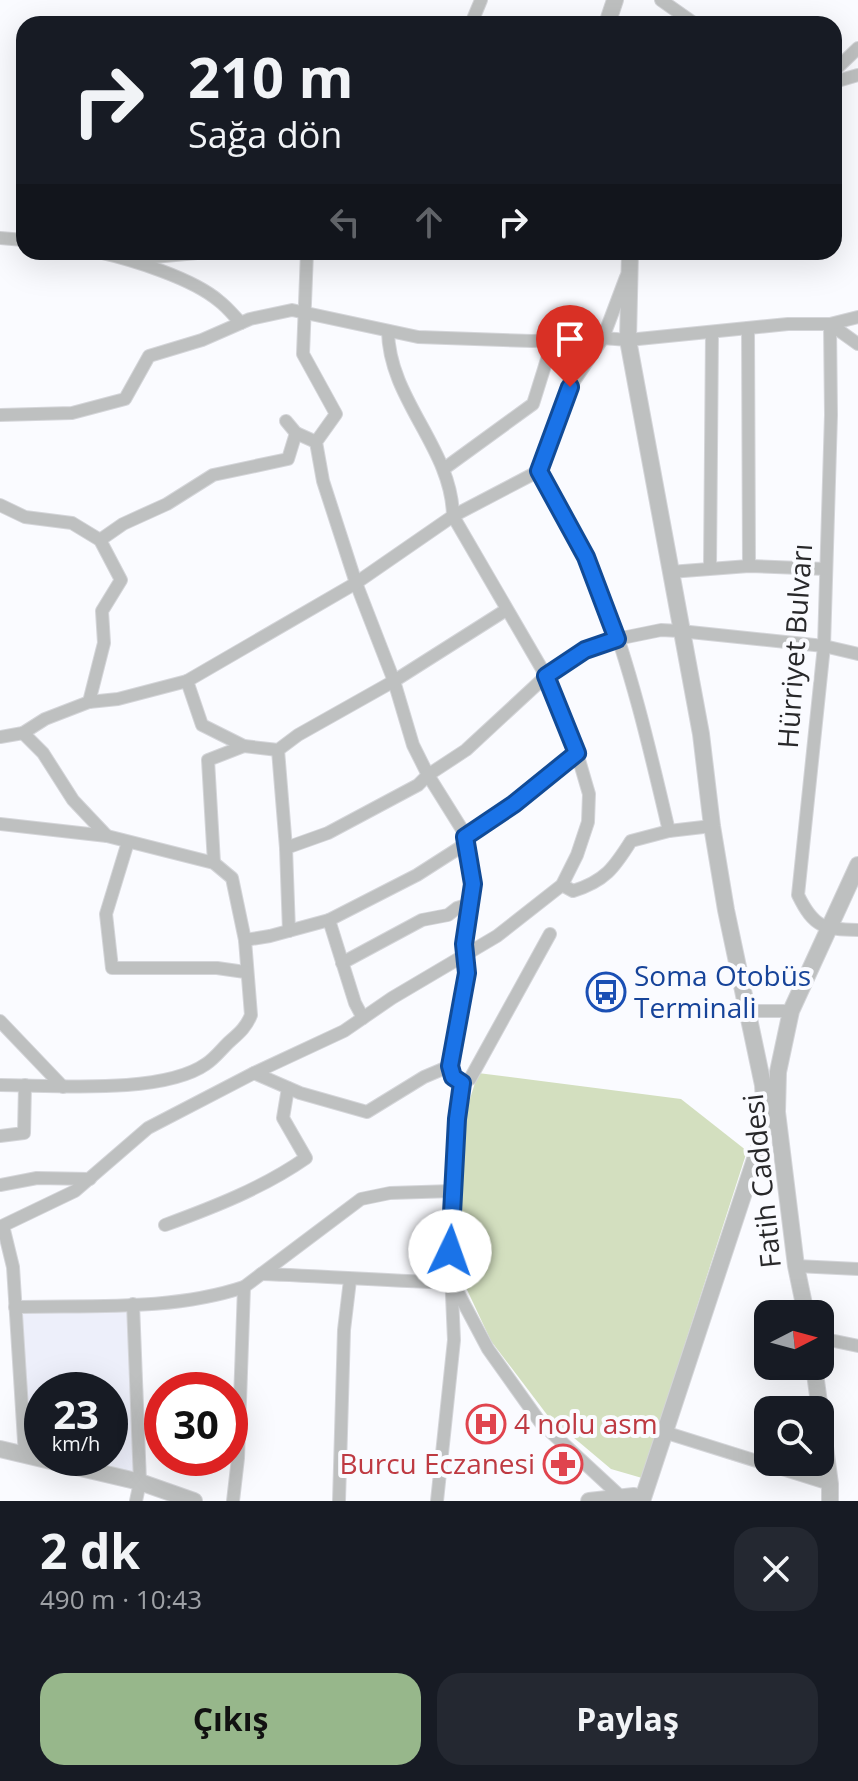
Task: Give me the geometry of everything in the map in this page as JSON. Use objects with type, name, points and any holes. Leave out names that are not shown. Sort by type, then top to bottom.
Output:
[{"type":"street","points":[[661,0],[684,16]]},
{"type":"street","points":[[842,63],[858,48]]},
{"type":"street","points":[[132,260],[167,273],[218,299],[241,323]]},
{"type":"street","points":[[307,260],[303,354],[336,414],[316,442],[323,481],[356,583],[394,681],[413,745],[466,840],[473,884],[465,954],[467,973],[450,1066],[453,1077],[462,1083]]},
{"type":"street","points":[[0,737],[23,733],[45,719],[89,702],[118,699],[187,681],[356,583],[453,516],[539,471],[570,387],[603,338],[630,260]]},
{"type":"street","points":[[589,1501],[634,1496],[641,1501],[760,1144],[765,1117],[763,1085],[712,826],[701,734],[628,340],[630,260]]},
{"type":"street","points":[[0,415],[72,413],[125,399],[149,356],[202,340],[241,323],[292,310],[418,337],[553,340],[628,340],[748,328],[830,324],[858,317]]},
{"type":"street","points":[[830,324],[858,344]]},
{"type":"street","name":"Hürriyet Bulvarı","points":[[827,929],[807,913],[798,895],[824,646],[831,415],[830,324]]},
{"type":"street","points":[[748,328],[749,566]]},
{"type":"street","points":[[24,1441],[13,1267],[1,1226],[75,1191],[148,1128],[332,1037],[497,936],[562,885],[577,855],[588,822],[589,794],[577,753],[546,676],[453,516],[453,495],[445,468],[401,386],[388,349],[388,331]]},
{"type":"street","points":[[710,568],[712,333]]},
{"type":"street","points":[[445,468],[533,404],[553,340]]},
{"type":"street","points":[[286,421],[296,433],[316,442]]},
{"type":"street","points":[[100,540],[123,524],[167,504],[213,475],[288,459],[296,433]]},
{"type":"street","points":[[539,471],[586,557],[617,639],[640,714],[669,831]]},
{"type":"street","points":[[0,505],[25,517],[72,523],[100,540],[121,580],[102,611],[104,643],[89,702]]},
{"type":"street","points":[[670,572],[749,566],[826,569]]},
{"type":"street","points":[[187,681],[202,725],[244,746],[278,750],[506,610]]},
{"type":"street","points":[[286,848],[328,833],[418,785],[466,750],[546,676],[585,650],[617,639],[661,630],[680,631],[824,646],[858,654]]},
{"type":"street","points":[[23,733],[43,753],[73,800],[107,836]]},
{"type":"street","points":[[214,863],[208,760],[244,746]]},
{"type":"street","points":[[278,750],[289,931]]},
{"type":"street","points":[[245,940],[329,920],[417,875],[577,753]]},
{"type":"street","points":[[0,824],[107,836],[214,863],[232,878],[245,940],[245,972],[251,1015],[247,1025],[205,1065],[186,1074],[91,1088],[0,1085]]},
{"type":"street","points":[[562,885],[573,891],[595,884],[614,867],[631,841],[669,831],[712,826]]},
{"type":"street","points":[[128,842],[106,914],[112,968],[217,968],[245,972]]},
{"type":"street","name":"Fatih Caddesi","points":[[803,1300],[777,1112],[778,1072],[791,1011],[858,865]]},
{"type":"street","points":[[342,963],[422,920],[448,915],[470,904]]},
{"type":"street","points":[[329,920],[355,1003],[363,1018]]},
{"type":"street","points":[[827,929],[858,930]]},
{"type":"street","points":[[462,1083],[470,1079],[550,934]]},
{"type":"street","points":[[747,1011],[791,1011]]},
{"type":"street","points":[[0,1021],[63,1087]]},
{"type":"street","points":[[254,1073],[288,1088],[367,1112],[424,1077],[450,1066]]},
{"type":"street","points":[[437,1501],[454,1340],[450,1251],[462,1083]]},
{"type":"street","points":[[0,1136],[24,1133],[25,1085]]},
{"type":"street","points":[[165,1225],[216,1207],[282,1175],[306,1158],[283,1118],[288,1088]]},
{"type":"street","points":[[0,1185],[37,1178],[90,1179]]},
{"type":"street","points":[[15,1307],[188,1300],[244,1287],[361,1199],[390,1193],[453,1191]]},
{"type":"street","points":[[796,1266],[858,1269]]},
{"type":"street","points":[[261,1274],[453,1283]]},
{"type":"street","points":[[339,1501],[344,1330],[350,1280]]},
{"type":"street","points":[[453,1283],[488,1349],[540,1422],[621,1497]]},
{"type":"street","points":[[233,1501],[238,1458],[244,1287]]},
{"type":"street","points":[[133,1304],[140,1482],[136,1501]]},
{"type":"street","points":[[834,1341],[858,1346]]},
{"type":"street","points":[[816,1380],[830,1501]]},
{"type":"street","points":[[664,1432],[830,1484]]},
{"type":"street","points":[[0,1449],[24,1456]]},
{"type":"street","points":[[113,1476],[194,1501]]},
{"type":"shaded area","points":[[128,1309],[135,1473],[128,1471],[128,1372],[24,1372],[24,1380],[20,1311]]},
{"type":"green space","points":[[478,1073],[681,1099],[747,1151],[642,1478],[611,1469],[548,1416],[491,1341],[462,1279],[457,1251],[465,1115]]},
{"type":"place","name":"Soma Otobüs Terminali","points":[[606,992]]},
{"type":"place","name":"4 nolu asm","points":[[486,1424]]},
{"type":"place","name":"Burcu Eczanesi","points":[[563,1464]]},
{"type":"route","points":[[450,1251],[457,1119],[462,1083],[453,1077],[450,1066],[467,973],[464,944],[473,884],[465,837],[514,804],[577,753],[546,676],[585,650],[617,639],[586,557],[539,471],[570,387]]}]
